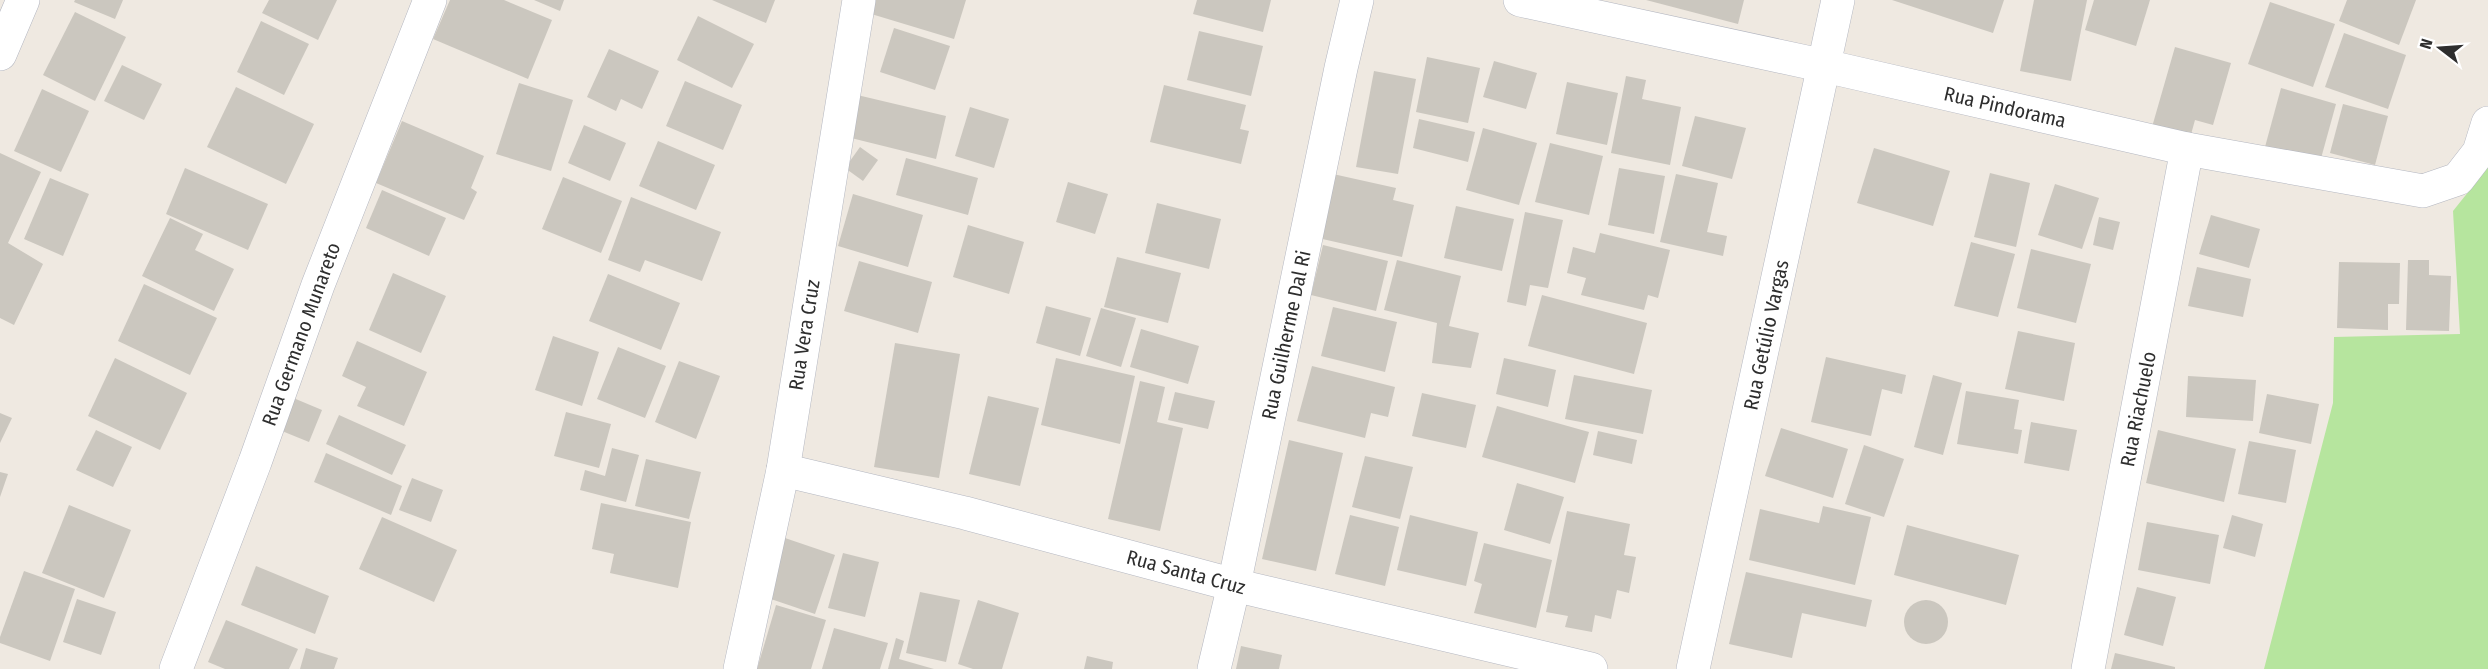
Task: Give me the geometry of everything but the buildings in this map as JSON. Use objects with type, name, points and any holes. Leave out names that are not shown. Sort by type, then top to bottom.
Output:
[{"type":"street","points":[[0,54],[23,0]]},
{"type":"street","name":"Rua Germano Munareto","points":[[176,669],[255,462],[318,285],[430,0]]},
{"type":"street","name":"Rua Vera Cruz","points":[[740,669],[783,470],[859,0]]},
{"type":"street","name":"Rua Guilherme Dal Ri","points":[[1214,669],[1234,585],[1357,0]]},
{"type":"street","name":"Rua Pindorama","points":[[1520,0],[1825,66],[2187,149],[2423,191],[2458,179],[2483,137]]},
{"type":"street","name":"Rua Getúlio Vargas","points":[[1693,669],[1838,0]]},
{"type":"street","name":"Rua Riachuelo","points":[[2088,669],[2187,149]]},
{"type":"street","name":"Rua Santa Cruz","points":[[783,470],[965,513],[1234,585],[1591,669]]},
{"type":"green space","points":[[2488,160],[2488,669],[2264,669],[2333,403],[2334,337],[2460,334],[2453,211],[2481,176]]}]
